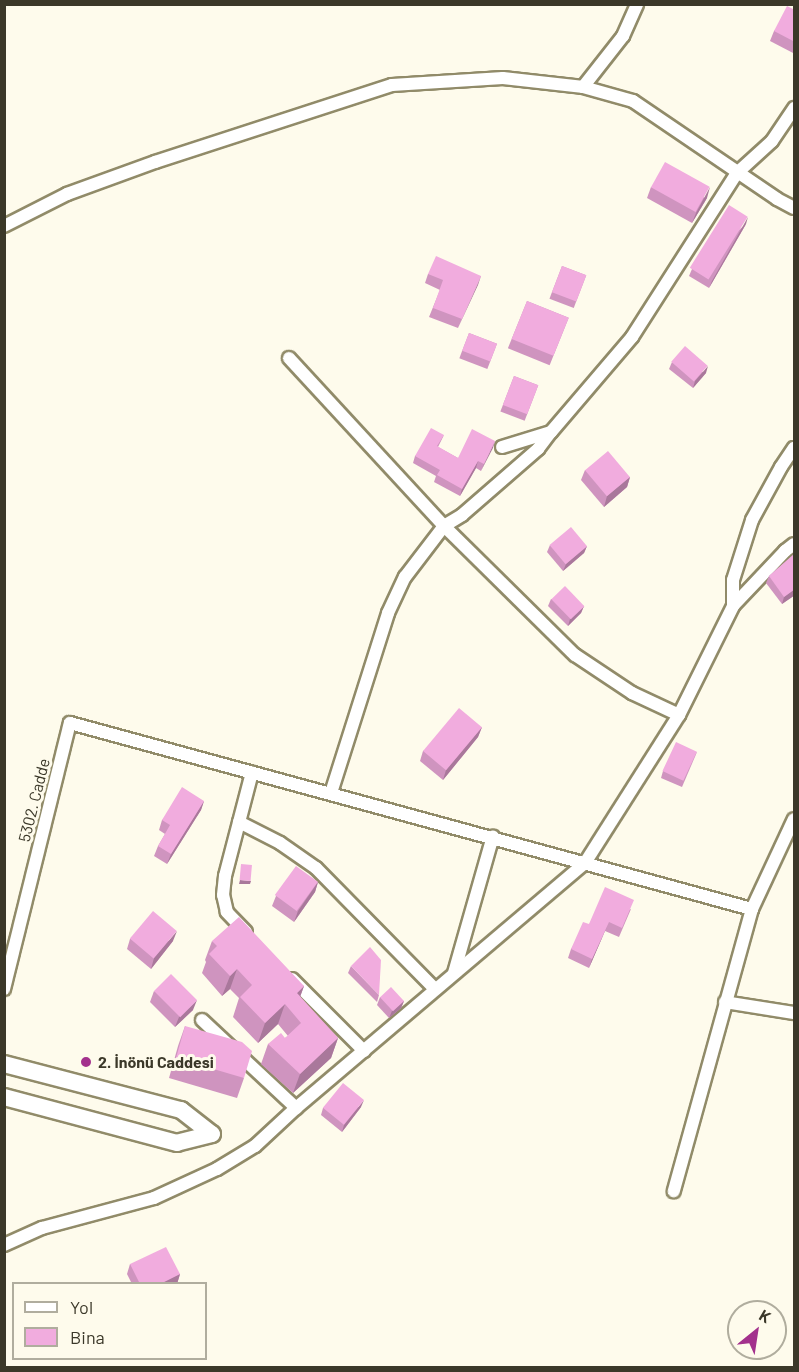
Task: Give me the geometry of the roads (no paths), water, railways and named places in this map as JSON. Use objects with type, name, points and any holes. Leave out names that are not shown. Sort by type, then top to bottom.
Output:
[{"type":"main road","points":[[4,1064],[181,1110],[212,1134],[177,1143],[4,1097]]},
{"type":"street","points":[[583,87],[623,36],[637,4]]},
{"type":"street","points":[[4,226],[67,194],[155,162],[392,85],[503,78],[583,87],[633,101],[777,199],[795,208]]},
{"type":"street","points":[[331,793],[394,596],[419,557],[444,526],[462,516],[538,448],[632,337],[737,172],[772,141],[795,108]]},
{"type":"street","points":[[290,358],[444,526],[575,656],[632,693],[679,715]]},
{"type":"street","points":[[502,447],[551,432]]},
{"type":"street","points":[[733,606],[733,579],[752,520],[781,467],[795,448]]},
{"type":"street","points":[[4,1245],[42,1228],[154,1198],[255,1146],[296,1108],[585,863],[679,715],[733,606],[785,550],[795,544]]},
{"type":"street","name":"5302. Cadde","points":[[4,989],[70,723],[252,772]]},
{"type":"street","points":[[258,944],[233,919],[223,904],[225,876],[252,772],[493,836],[752,909]]},
{"type":"street","points":[[674,1191],[752,909],[795,819]]},
{"type":"street","points":[[239,822],[280,843],[316,868],[435,989]]},
{"type":"street","points":[[454,973],[493,836]]},
{"type":"street","points":[[282,969],[364,1051]]},
{"type":"street","points":[[725,1002],[795,1014]]},
{"type":"street","points":[[202,1020],[296,1108]]},
{"type":"place","name":"2. İnönü Caddesi","points":[[86,1062]]}]
